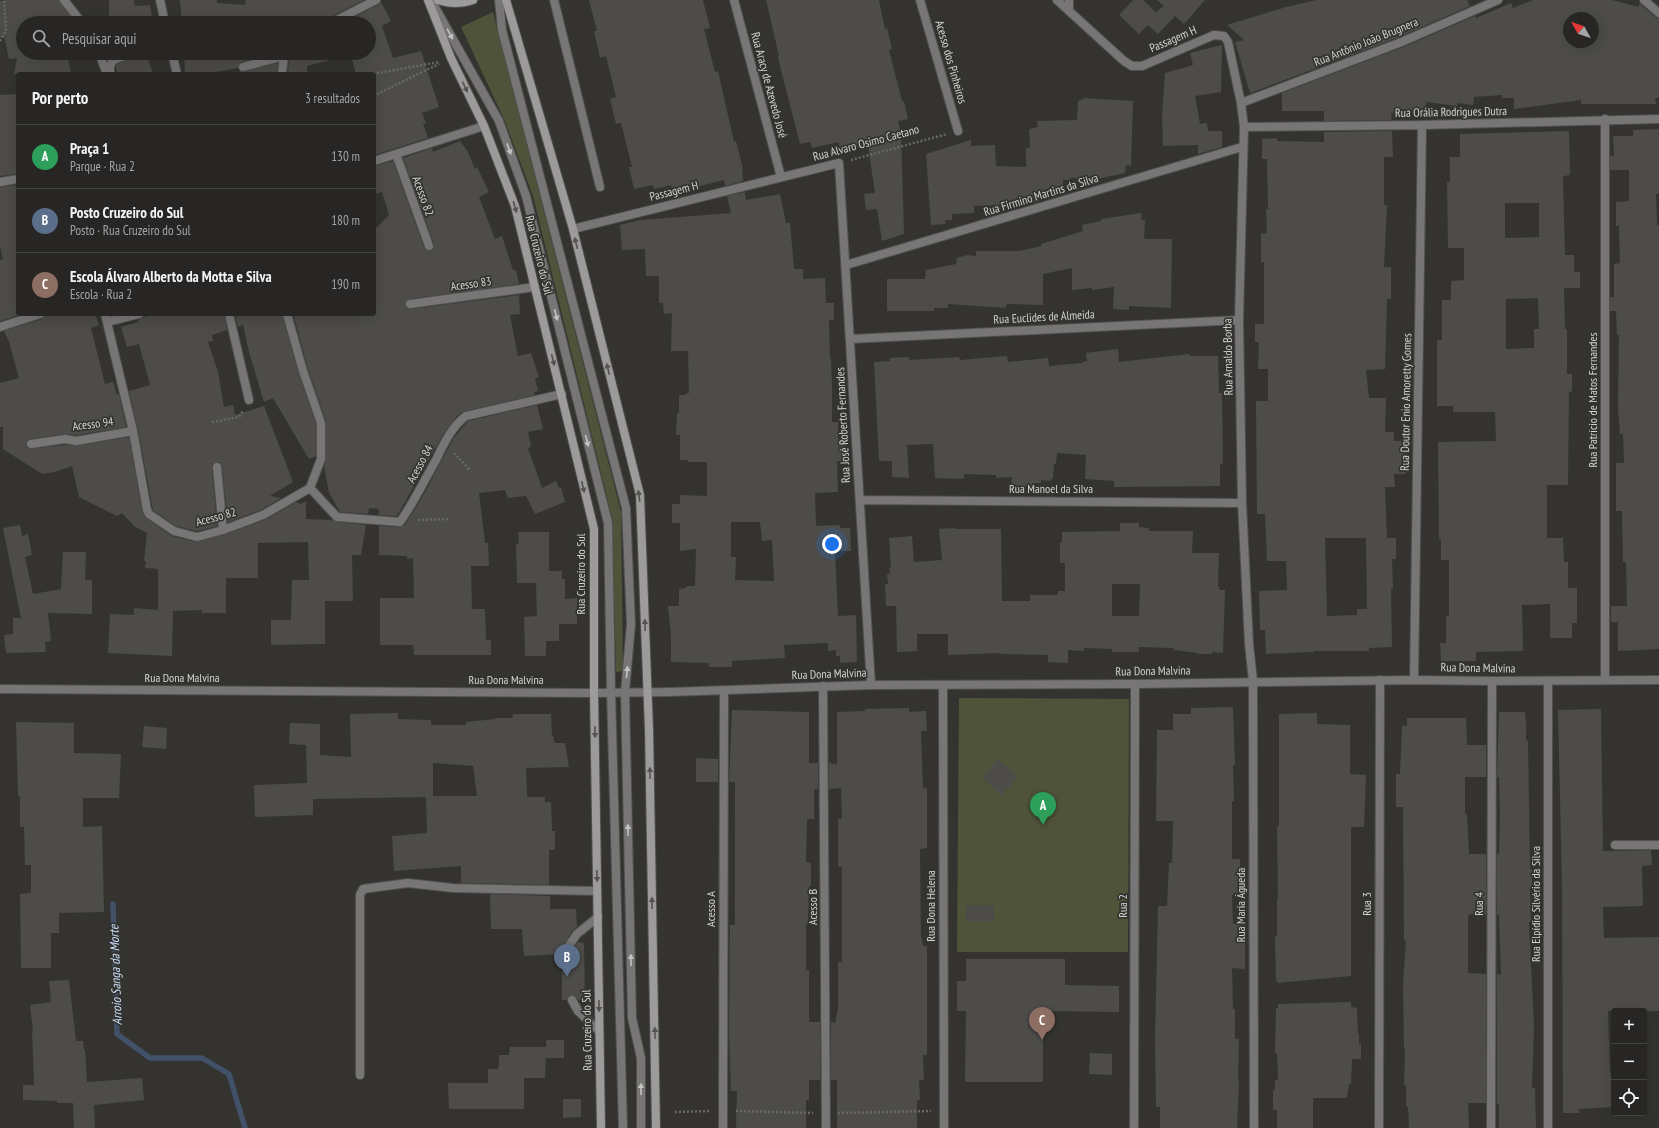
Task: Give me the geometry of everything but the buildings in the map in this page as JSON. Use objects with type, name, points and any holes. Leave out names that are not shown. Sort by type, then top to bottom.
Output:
[{"type":"main road","name":"Rua Cruzeiro do Sul","points":[[429,0],[451,58],[484,126],[515,206],[594,530],[594,693],[601,1128]]},
{"type":"main road","points":[[438,0],[450,4],[462,4],[473,0]]},
{"type":"main road","points":[[506,0],[573,229],[640,495],[648,692],[656,1128]]},
{"type":"street","points":[[64,0],[77,16]]},
{"type":"street","points":[[160,0],[163,16]]},
{"type":"street","points":[[345,16],[376,0]]},
{"type":"street","points":[[429,0],[498,121],[526,196],[608,523],[610,692],[623,1128]]},
{"type":"street","points":[[499,0],[502,30],[626,508],[631,624],[625,692],[632,1018],[641,1058],[641,1128]]},
{"type":"street","points":[[554,0],[600,187]]},
{"type":"street","name":"Rua Aracy de Azevedo José","points":[[734,0],[781,177]]},
{"type":"street","name":"Acesso dos Pinheiros","points":[[920,0],[958,131]]},
{"type":"street","points":[[1057,0],[1069,11]]},
{"type":"street","points":[[1069,0],[1069,11]]},
{"type":"street","name":"Rua Antônio João Brugnera","points":[[1241,103],[1399,43],[1498,0]]},
{"type":"street","points":[[1644,0],[1659,13]]},
{"type":"street","name":"Passagem H","points":[[1069,11],[1124,61],[1132,66],[1142,66],[1214,35],[1224,36]]},
{"type":"street","name":"Rua Arnaldo Borba","points":[[1224,36],[1228,42],[1241,103],[1244,127],[1242,147],[1239,320],[1242,503],[1249,644],[1253,681]]},
{"type":"street","points":[[102,60],[108,72]]},
{"type":"street","points":[[109,72],[113,60]]},
{"type":"street","points":[[174,60],[177,72]]},
{"type":"street","points":[[243,67],[266,60]]},
{"type":"street","points":[[282,72],[285,60]]},
{"type":"street","name":"Rua Orália Rodrigues Dutra","points":[[1244,127],[1422,125],[1605,119],[1659,119]]},
{"type":"street","name":"Rua Patrício de Matos Fernandes","points":[[1605,119],[1605,680]]},
{"type":"street","name":"Rua Doutor Enio Amoretty Gomes","points":[[1414,680],[1422,125]]},
{"type":"street","points":[[376,160],[484,126]]},
{"type":"street","name":"Rua Firmino Martins da Silva","points":[[846,265],[1242,147]]},
{"type":"street","name":"Acesso 82","points":[[396,154],[428,246]]},
{"type":"street","name":"Rua Alvaro Osimo Caetano","points":[[781,177],[839,163]]},
{"type":"street","name":"Rua José Roberto Fernandes","points":[[839,163],[871,685]]},
{"type":"street","name":"Passagem H","points":[[573,229],[781,177]]},
{"type":"street","points":[[0,182],[16,179]]},
{"type":"street","name":"Acesso 83","points":[[410,304],[535,287]]},
{"type":"street","points":[[0,327],[34,316]]},
{"type":"street","points":[[106,318],[122,316]]},
{"type":"street","points":[[229,316],[249,400]]},
{"type":"street","points":[[288,316],[303,371],[321,423],[321,459],[310,488],[337,517],[400,522]]},
{"type":"street","name":"Acesso 82","points":[[106,318],[134,431],[145,507],[149,514],[174,531],[197,537],[223,530],[263,515],[310,488]]},
{"type":"street","name":"Rua Euclides de Almeida","points":[[850,338],[1239,320]]},
{"type":"street","name":"Acesso 84","points":[[400,522],[410,508],[444,444],[460,420],[466,416],[562,394]]},
{"type":"street","name":"Acesso 94","points":[[31,444],[65,439],[76,441],[134,431]]},
{"type":"street","points":[[217,467],[223,530]]},
{"type":"street","name":"Rua Manoel da Silva","points":[[860,500],[1242,503]]},
{"type":"street","name":"Rua Dona Malvina","points":[[0,689],[594,693],[871,685],[1135,684],[1380,680],[1659,680]]},
{"type":"street","name":"Rua 3","points":[[1379,1128],[1380,680]]},
{"type":"street","name":"Rua Maria Águeda","points":[[1253,681],[1254,1128]]},
{"type":"street","name":"Rua 4","points":[[1491,1128],[1492,681]]},
{"type":"street","name":"Rua Elpídio Silvério da Silva","points":[[1548,681],[1548,1128]]},
{"type":"street","name":"Rua 2","points":[[1134,1128],[1135,684]]},
{"type":"street","name":"Rua Dona Helena","points":[[943,685],[944,1128]]},
{"type":"street","name":"Acesso B","points":[[823,686],[826,1128]]},
{"type":"street","name":"Acesso A","points":[[723,1128],[724,690]]},
{"type":"street","points":[[1614,845],[1659,845]]},
{"type":"street","points":[[360,1075],[360,895],[363,889],[408,883],[453,888],[597,891]]},
{"type":"street","points":[[570,944],[576,934],[598,917]]},
{"type":"street","points":[[572,1000],[578,1011],[599,1031]]},
{"type":"path","points":[[0,41],[6,31],[4,0]]},
{"type":"path","points":[[376,74],[427,65],[451,58]]},
{"type":"path","points":[[377,94],[451,58]]},
{"type":"path","name":"Rua Alvaro Osimo Caetano","points":[[839,163],[958,131]]},
{"type":"path","points":[[212,422],[240,418],[249,400]]},
{"type":"path","points":[[444,444],[470,470]]},
{"type":"path","points":[[400,522],[408,520],[450,519]]},
{"type":"path","points":[[675,1112],[723,1111],[826,1113],[944,1111]]},
{"type":"green space","points":[[493,12],[621,512],[623,671],[616,672],[612,518],[533,196],[504,119],[461,27]]},
{"type":"green space","points":[[959,698],[1129,699],[1128,952],[957,952]]},
{"type":"waterway","name":"Arroio Sanga da Morte","points":[[113,904],[117,1034],[150,1058],[202,1058],[229,1074],[245,1128]]},
{"type":"place","name":"Praça 1","points":[[1043,825]]},
{"type":"place","name":"Posto Cruzeiro do Sul","points":[[567,977]]},
{"type":"place","name":"Escola Álvaro Alberto da Motta e Silva","points":[[1042,1040]]}]
